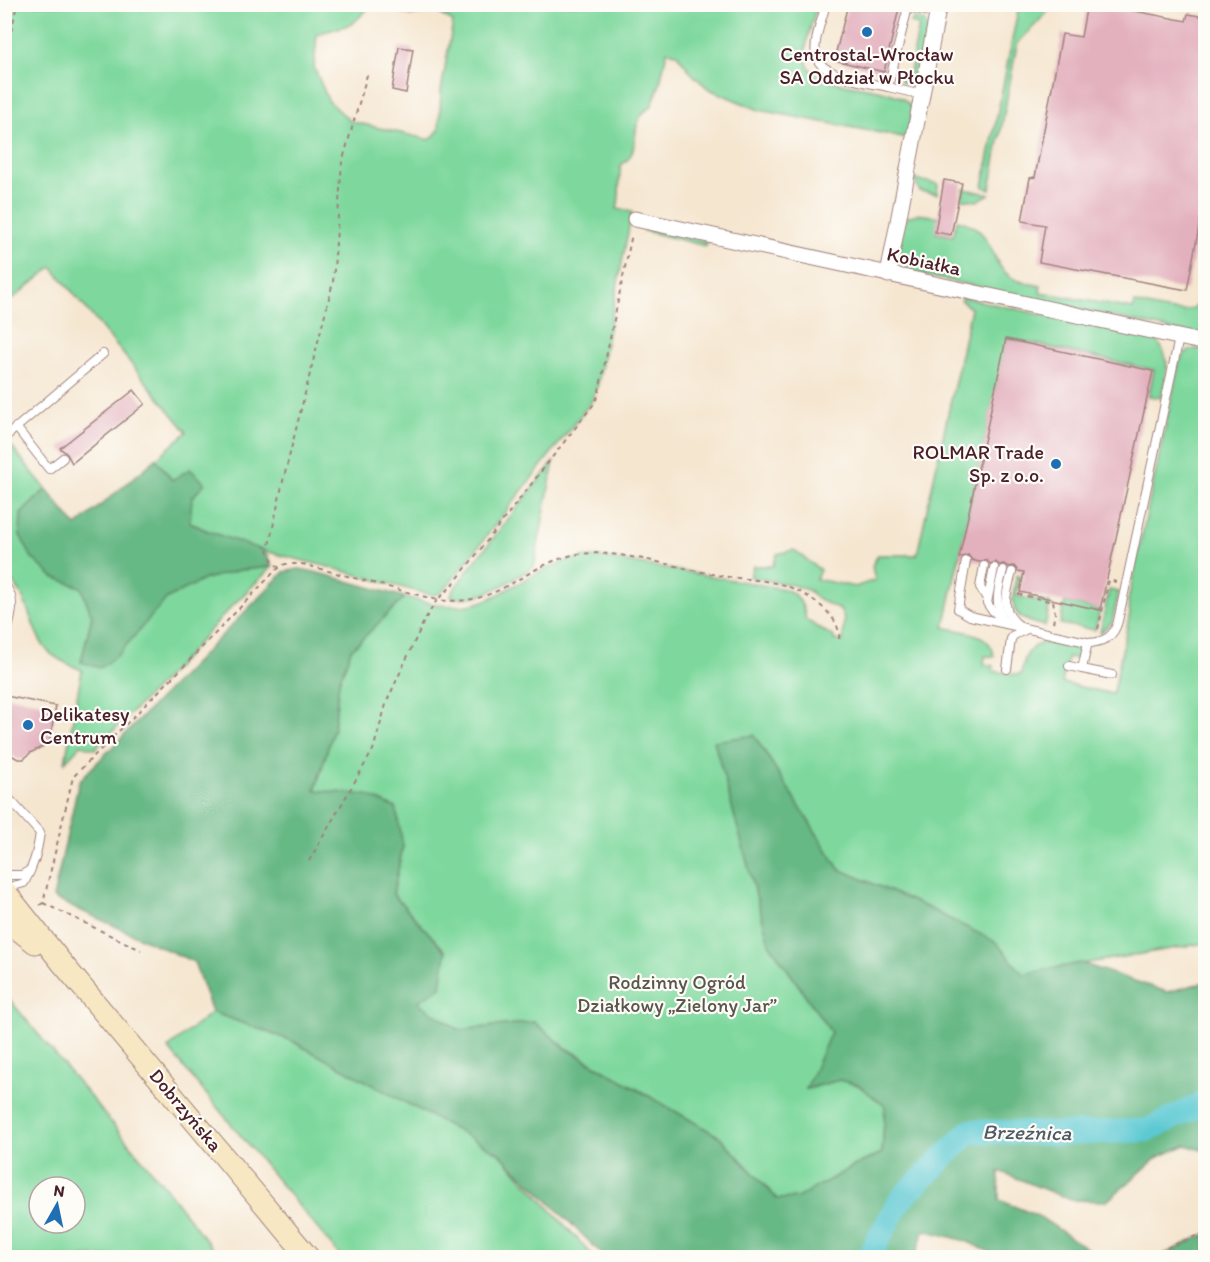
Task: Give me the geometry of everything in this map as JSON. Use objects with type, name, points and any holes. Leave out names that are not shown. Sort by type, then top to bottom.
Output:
[{"type":"main road","name":"Dobrzyńska","points":[[4,889],[62,963],[309,1257]]},
{"type":"main road","name":"Dobrzyńska","points":[[4,919],[62,963]]},
{"type":"street","points":[[888,275],[938,9]]},
{"type":"street","name":"Kobiałka","points":[[635,219],[1206,343]]},
{"type":"lane","points":[[826,4],[816,46],[819,62],[830,72],[922,95]]},
{"type":"lane","points":[[888,87],[908,7],[938,9]]},
{"type":"lane","points":[[966,561],[958,609],[970,616],[1004,621],[1026,630],[1088,642],[1100,642],[1107,639],[1116,629],[1179,338]]},
{"type":"lane","points":[[4,438],[103,354]]},
{"type":"lane","points":[[16,427],[49,469],[63,458]]},
{"type":"lane","points":[[984,566],[980,587],[991,609],[1004,621]]},
{"type":"lane","points":[[987,599],[994,568]]},
{"type":"lane","points":[[1003,570],[997,608],[1004,621]]},
{"type":"lane","points":[[1012,572],[1006,609],[1013,621],[1026,630]]},
{"type":"lane","points":[[4,585],[12,594],[13,601],[4,644]]},
{"type":"lane","points":[[1007,669],[1011,639],[1026,630]]},
{"type":"lane","points":[[1082,669],[1088,642]]},
{"type":"lane","points":[[1070,666],[1112,675]]},
{"type":"lane","points":[[4,793],[40,833],[37,858],[24,883],[4,889]]},
{"type":"lane","points":[[4,875],[21,875],[32,870]]},
{"type":"path","points":[[4,66],[17,4]]},
{"type":"path","points":[[279,568],[272,560],[268,550],[285,470],[333,282],[342,164],[367,75]]},
{"type":"path","points":[[309,861],[373,750],[387,701],[424,621],[437,600],[451,587],[598,396],[635,219]]},
{"type":"path","points":[[141,950],[44,903],[73,777],[285,564],[302,564],[437,600],[456,602],[476,600],[498,592],[551,562],[570,555],[613,555],[795,589],[818,605],[836,622],[839,628],[839,640]]},
{"type":"path","points":[[1095,633],[1098,632],[1109,580],[1120,583]]},
{"type":"path","points":[[1020,585],[1018,594],[1053,601],[1056,613],[1053,626]]},
{"type":"path","points":[[1142,1257],[1206,1232]]},
{"type":"green space","points":[[4,5],[372,5],[352,24],[317,34],[314,67],[328,100],[350,121],[430,140],[439,130],[441,91],[453,22],[434,10],[411,15],[375,5],[817,5],[806,49],[807,63],[813,72],[825,79],[874,89],[902,98],[910,106],[912,114],[908,138],[759,110],[709,89],[693,75],[676,53],[667,51],[659,87],[651,107],[643,113],[639,120],[632,152],[621,165],[617,209],[632,212],[598,384],[592,401],[446,588],[439,594],[432,595],[256,548],[222,537],[189,522],[192,498],[172,480],[156,459],[187,432],[52,267],[5,305]]},
{"type":"green space","points":[[1019,5],[1054,5],[1017,44],[990,189],[983,187]]},
{"type":"green space","points":[[914,18],[924,21],[928,29],[920,74],[910,84],[901,82],[900,77],[909,78],[919,25],[910,23]]},
{"type":"green space","points":[[913,179],[938,184],[937,194],[920,191]]},
{"type":"green space","points":[[964,189],[989,194],[977,201],[962,199]]},
{"type":"green space","points":[[917,214],[939,217],[936,233],[953,236],[957,220],[970,225],[986,239],[1005,273],[1014,279],[1041,286],[1040,292],[1133,309],[1135,303],[1181,311],[1197,306],[1202,299],[1205,280],[1205,337],[914,273],[905,265],[899,252],[903,222],[907,217]]},
{"type":"green space","points":[[647,229],[707,241],[706,246],[644,231]]},
{"type":"green space","name":"Rodzinny Ogród Działkowy „Zielony Jar”","points":[[962,297],[1156,340],[1165,354],[1167,367],[1161,398],[1149,396],[1154,370],[1007,338],[944,627],[976,634],[988,642],[994,657],[985,656],[984,664],[993,666],[993,671],[1021,675],[1028,653],[1040,644],[1078,648],[1080,652],[1078,659],[1068,657],[1062,683],[1113,694],[1130,613],[1128,601],[1179,363],[1189,351],[1205,349],[1205,943],[1023,974],[995,942],[926,907],[839,869],[754,735],[769,943],[831,1032],[807,1089],[839,1080],[858,1085],[885,1106],[882,1153],[854,1166],[797,1199],[777,1199],[720,1137],[565,1047],[534,1022],[459,1030],[417,1002],[446,952],[393,894],[403,846],[315,791],[334,728],[339,682],[351,650],[405,597],[445,605],[474,604],[494,597],[562,562],[598,557],[785,589],[794,594],[800,602],[806,620],[834,637],[834,640],[843,641],[844,618],[840,610],[815,597],[810,591],[793,585],[750,577],[753,566],[773,566],[777,554],[794,550],[820,570],[816,579],[855,587],[875,580],[872,566],[878,555],[917,555],[971,309],[961,300]]},
{"type":"green space","points":[[8,442],[46,489],[21,514],[32,558],[53,577],[81,587],[92,616],[81,662],[144,623],[167,598],[205,579],[240,570],[272,567],[95,749],[81,745],[65,762],[82,670],[58,659],[46,649],[40,641],[19,590],[5,577],[4,445]]},
{"type":"green space","points":[[156,459],[172,480],[190,469],[205,483],[192,498],[190,522],[205,530],[265,551],[272,567],[240,570],[205,579],[167,598],[118,655],[100,668],[81,662],[92,616],[81,587],[53,577],[32,558],[20,535],[21,514],[46,489],[76,526]]},
{"type":"green space","points":[[554,461],[534,567],[484,594],[462,598],[451,597],[465,574]]},
{"type":"green space","points":[[299,569],[405,597],[351,650],[339,682],[334,728],[315,790],[367,795],[396,808],[403,846],[393,894],[446,952],[441,987],[417,1002],[459,1030],[534,1022],[565,1048],[720,1137],[777,1199],[797,1198],[882,1153],[885,1106],[858,1085],[839,1080],[806,1089],[831,1032],[769,943],[714,741],[754,735],[839,869],[926,907],[996,942],[1023,974],[1081,963],[1167,992],[1205,982],[1205,1151],[1186,1145],[1158,1157],[1107,1201],[1071,1200],[999,1171],[999,1200],[1040,1217],[1098,1256],[1094,1257],[1000,1257],[966,1241],[924,1230],[915,1257],[605,1257],[499,1153],[292,1041],[212,1012],[194,962],[53,898],[79,781],[284,572]]},
{"type":"green space","points":[[1017,575],[1020,576],[1016,596],[1050,603],[1045,626],[1025,619],[1015,610],[1013,596]]},
{"type":"green space","points":[[1109,590],[1119,592],[1112,622],[1100,633]]},
{"type":"green space","points":[[1065,602],[1100,610],[1095,630],[1060,624]]},
{"type":"green space","points":[[4,993],[165,1187],[219,1257],[5,1257]]},
{"type":"green space","points":[[212,1012],[292,1041],[499,1153],[594,1257],[341,1257],[168,1048]]},
{"type":"green space","points":[[1205,1234],[1205,1257],[1159,1257]]},
{"type":"building","name":"Centrostal-Wrocław SA Oddział w Płocku","points":[[848,4],[900,4],[884,72],[834,60]]},
{"type":"building","points":[[1087,4],[1098,4],[1186,21],[1188,14],[1206,17],[1206,190],[1187,290],[1039,262],[1045,225],[1022,221],[1030,178],[1035,177],[1062,34],[1081,37]]},
{"type":"building","points":[[399,47],[413,49],[406,93],[392,90]]},
{"type":"building","points":[[944,180],[962,183],[951,235],[935,232]]},
{"type":"building","name":"ROLMAR Trade Sp. z o.o.","points":[[1006,339],[1153,371],[1100,610],[1020,592],[1024,572],[1018,571],[1014,566],[999,565],[996,562],[990,564],[986,560],[979,562],[972,560],[968,555],[959,558]]},
{"type":"building","points":[[134,390],[145,404],[72,463],[60,448]]},
{"type":"building","name":"Delikatesy Centrum","points":[[6,696],[56,706],[49,743],[30,753],[24,759],[18,759],[4,751]]},
{"type":"waterway","name":"Brzeźnica","points":[[868,1258],[900,1200],[970,1131],[1065,1134],[1147,1130],[1206,1102]]},
{"type":"place","name":"Centrostal-Wrocław SA Oddział w Płocku","points":[[867,32]]},
{"type":"place","name":"ROLMAR Trade Sp. z o.o.","points":[[1056,464]]},
{"type":"place","name":"Delikatesy Centrum","points":[[28,725]]}]
